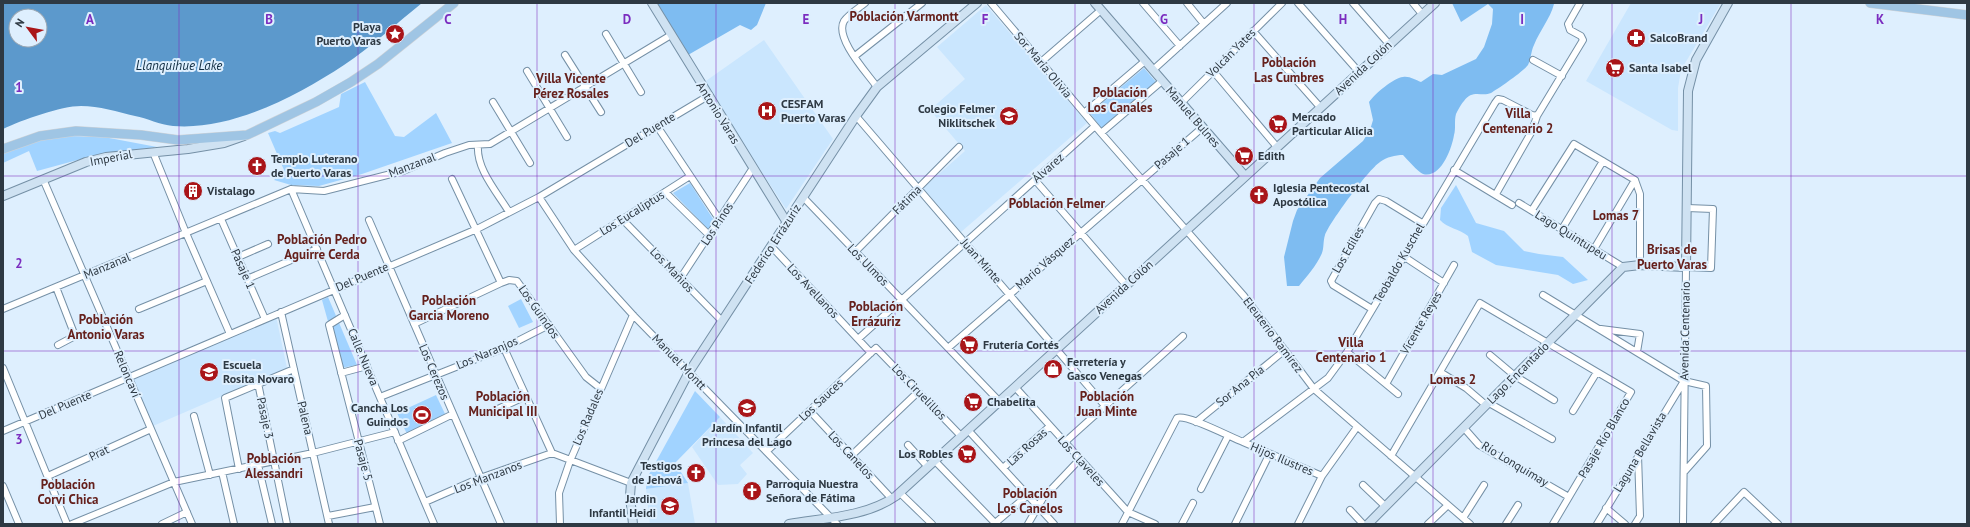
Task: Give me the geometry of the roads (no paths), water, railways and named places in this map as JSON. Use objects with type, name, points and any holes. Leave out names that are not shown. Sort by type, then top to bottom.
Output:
[{"type":"main road","points":[[3,149],[40,136],[76,131],[140,135],[178,140],[232,137],[248,133],[316,102],[351,82],[378,64],[454,3]]},
{"type":"main road","points":[[1870,3],[1967,15]]},
{"type":"main road","points":[[202,139],[248,133]]},
{"type":"street","name":"Antonio Varas","points":[[652,3],[786,221]]},
{"type":"street","points":[[865,3],[846,19],[842,25],[842,36],[854,56],[877,88]]},
{"type":"street","points":[[854,56],[922,3]]},
{"type":"street","name":"Federico Errázuriz","points":[[633,524],[630,496],[632,483],[689,372],[786,221],[856,116],[877,88],[977,3]]},
{"type":"street","name":"Sor María Olivia","points":[[991,3],[1095,126]]},
{"type":"street","name":"Manuel Bulnes","points":[[1095,3],[1245,176]]},
{"type":"street","points":[[1142,3],[1180,46]]},
{"type":"street","points":[[1187,3],[1204,24]]},
{"type":"street","points":[[1153,70],[1227,3]]},
{"type":"street","name":"Volcán Yates","points":[[1181,103],[1282,3]]},
{"type":"street","points":[[1298,3],[1359,72]]},
{"type":"street","points":[[1353,3],[1389,44]]},
{"type":"street","points":[[1413,3],[1422,14]]},
{"type":"street","name":"Avenida Colón","points":[[789,524],[865,510],[892,499],[900,493],[1435,3]]},
{"type":"street","points":[[1496,194],[1532,131],[1537,116],[1583,40],[1581,36],[1570,30],[1568,24],[1580,3]]},
{"type":"street","name":"Avenida Centenario","points":[[1683,524],[1687,107],[1690,81],[1696,60],[1728,3]]},
{"type":"street","points":[[1041,62],[1101,10]]},
{"type":"street","points":[[1253,31],[1320,107]]},
{"type":"street","points":[[606,34],[641,92]]},
{"type":"street","name":"Manzanal","points":[[3,309],[291,189],[324,191],[403,171],[445,153],[469,145],[490,144],[671,35]]},
{"type":"street","points":[[566,55],[601,112]]},
{"type":"street","points":[[1533,60],[1562,76]]},
{"type":"street","points":[[1084,113],[1145,61]]},
{"type":"street","points":[[527,71],[567,137]]},
{"type":"street","points":[[1213,71],[1277,147]]},
{"type":"street","points":[[1101,133],[1162,81]]},
{"type":"street","name":"Del Puente","points":[[3,431],[476,228],[539,197],[708,96]]},
{"type":"street","name":"Teobaldo Kuschel","points":[[1243,442],[1328,378],[1347,352],[1495,102],[1498,99],[1503,100],[1532,115],[1537,116]]},
{"type":"street","points":[[493,102],[530,163]]},
{"type":"street","name":"Juan Minte","points":[[856,116],[1106,407]]},
{"type":"street","points":[[657,126],[719,220]]},
{"type":"street","name":"Eleuterio Ramírez","points":[[1095,126],[1244,296],[1314,390],[1470,524]]},
{"type":"street","name":"Álvarez","points":[[858,339],[964,242],[1095,126]]},
{"type":"street","name":"Pasaje 1","points":[[1142,180],[1203,127]]},
{"type":"street","name":"Imperial","points":[[3,196],[44,179],[106,157],[224,143],[248,133]]},
{"type":"street","name":"Imperial","points":[[224,143],[232,137]]},
{"type":"street","points":[[1532,210],[1574,144],[1635,180],[1640,194],[1640,265]]},
{"type":"street","points":[[478,145],[477,156],[481,165],[509,212]]},
{"type":"street","name":"Fátima","points":[[855,252],[959,148]]},
{"type":"street","points":[[153,152],[230,334]]},
{"type":"street","points":[[1562,229],[1603,161]]},
{"type":"street","name":"Los Pinos","points":[[680,279],[753,168]]},
{"type":"street","points":[[1454,170],[1512,204]]},
{"type":"street","name":"Los Eucaliptus","points":[[574,250],[690,176]]},
{"type":"street","name":"Reloncaví","points":[[44,179],[192,524]]},
{"type":"street","name":"Los Guindos","points":[[452,179],[501,283],[509,280],[517,281],[586,377],[600,388]]},
{"type":"street","points":[[1035,180],[1126,285]]},
{"type":"street","name":"Mario Vásquez","points":[[948,348],[1080,232],[1142,180]]},
{"type":"street","points":[[1594,249],[1635,180]]},
{"type":"street","name":"Calle Nueva","points":[[291,189],[434,524]]},
{"type":"street","points":[[665,192],[709,235]]},
{"type":"street","name":"Manuel Montt","points":[[539,197],[574,250],[633,315],[837,524]]},
{"type":"street","name":"Los Ulmos","points":[[803,197],[1000,401]]},
{"type":"street","name":"Los Ediles","points":[[1372,309],[1333,285],[1331,281],[1375,203],[1379,199],[1386,201],[1422,223]]},
{"type":"street","name":"Lago Quintupeu","points":[[1519,203],[1623,267]]},
{"type":"street","points":[[1623,267],[1640,265],[1711,268],[1713,209],[1687,208]]},
{"type":"street","name":"Pasaje 1","points":[[221,219],[265,319]]},
{"type":"street","name":"Los Mañios","points":[[622,219],[722,322]]},
{"type":"street","name":"Los Cerezos","points":[[369,220],[390,265],[435,375],[500,524]]},
{"type":"street","points":[[238,257],[268,244]]},
{"type":"street","name":"Los Avellanos","points":[[771,246],[858,339],[874,351]]},
{"type":"street","points":[[247,279],[316,249]]},
{"type":"street","name":"Vicente Reyes","points":[[1403,256],[1444,283]]},
{"type":"street","name":"Vicente Reyes","points":[[1386,384],[1454,265]]},
{"type":"street","name":"Lago Encantado","points":[[1368,524],[1623,267]]},
{"type":"street","points":[[139,309],[207,281]]},
{"type":"street","points":[[414,324],[501,283]]},
{"type":"street","points":[[56,287],[75,336],[58,345]]},
{"type":"street","points":[[1543,295],[1575,316],[1684,381],[1706,386],[1707,446],[1684,472]]},
{"type":"street","points":[[1391,456],[1480,303],[1597,372],[1573,411]]},
{"type":"street","name":"Palena","points":[[281,312],[329,524]]},
{"type":"street","name":"Pasaje 5","points":[[345,315],[329,325],[357,441],[380,524]]},
{"type":"street","name":"Los Radales","points":[[560,524],[558,493],[600,388],[633,315]]},
{"type":"street","name":"Los Naranjos","points":[[380,397],[504,348],[549,325]]},
{"type":"street","points":[[1598,329],[1640,334],[1637,352]]},
{"type":"street","points":[[1065,442],[1106,407],[1183,336]]},
{"type":"street","points":[[504,348],[552,453],[632,483]]},
{"type":"street","name":"Sor Ana Pía","points":[[1196,422],[1285,350]]},
{"type":"street","name":"Los Ciruelillos","points":[[874,351],[918,392],[961,436]]},
{"type":"street","name":"Los Sauces","points":[[767,452],[874,351]]},
{"type":"street","points":[[1347,352],[1398,394]]},
{"type":"street","points":[[1490,355],[1515,376],[1554,400]]},
{"type":"street","points":[[341,373],[367,366]]},
{"type":"street","points":[[3,368],[67,524]]},
{"type":"street","points":[[239,468],[225,398],[294,369]]},
{"type":"street","points":[[1440,372],[1488,404],[1552,439]]},
{"type":"street","name":"Pasaje Río Blanco","points":[[1569,497],[1631,392],[1597,372]]},
{"type":"street","name":"Laguna Bellavista","points":[[1597,524],[1684,381]]},
{"type":"street","name":"Pasaje 3","points":[[258,383],[287,524]]},
{"type":"street","name":"Los Claveles","points":[[1015,387],[1128,512],[1155,524]]},
{"type":"street","points":[[852,456],[918,392]]},
{"type":"street","points":[[498,409],[526,396]]},
{"type":"street","name":"Los Canelos","points":[[810,411],[892,499]]},
{"type":"street","points":[[398,441],[453,414]]},
{"type":"street","points":[[194,416],[210,475]]},
{"type":"street","points":[[1122,524],[1175,420],[1182,417],[1243,442]]},
{"type":"street","name":"Las Rosas","points":[[1004,468],[1050,426]]},
{"type":"street","points":[[1298,524],[1322,476],[1357,427]]},
{"type":"street","name":"Río Lonquimay","points":[[1464,428],[1480,444],[1569,497]]},
{"type":"street","name":"Prat","points":[[48,476],[151,429]]},
{"type":"street","points":[[968,430],[1054,524]]},
{"type":"street","points":[[72,524],[174,482],[313,453],[395,432]]},
{"type":"street","points":[[1201,489],[1228,436]]},
{"type":"street","name":"Hijos Ilustres","points":[[1243,442],[1270,455],[1322,476]]},
{"type":"street","points":[[908,445],[928,467]]},
{"type":"street","name":"Los Manzanos","points":[[425,502],[480,478],[552,453]]},
{"type":"street","points":[[1235,524],[1270,455]]},
{"type":"street","points":[[1635,524],[1640,516],[1638,455]]},
{"type":"street","points":[[1028,524],[1037,505],[1080,459]]},
{"type":"street","points":[[935,461],[994,524],[1028,495]]},
{"type":"street","points":[[258,464],[272,524]]},
{"type":"street","points":[[222,472],[234,524]]},
{"type":"street","points":[[1362,485],[1385,506]]},
{"type":"street","points":[[1463,518],[1484,485]]},
{"type":"street","points":[[3,486],[19,524]]},
{"type":"street","points":[[1714,524],[1744,492],[1778,524]]},
{"type":"street","points":[[900,493],[932,524]]},
{"type":"street","points":[[1553,524],[1569,497]]},
{"type":"street","points":[[1182,524],[1193,503]]},
{"type":"street","points":[[1428,524],[1448,505]]},
{"type":"street","points":[[1506,524],[1518,505]]},
{"type":"street","points":[[328,516],[375,507]]},
{"type":"street","points":[[1606,508],[1625,524]]},
{"type":"street","points":[[1350,510],[1363,524]]},
{"type":"street","points":[[162,524],[187,512]]},
{"type":"water","name":"Llanquihue Lake","points":[[3,3],[422,3],[364,51],[326,77],[285,99],[240,117],[218,123],[195,126],[173,126],[95,107],[81,106],[63,108],[3,129]]},
{"type":"place","name":"Playa Puerto Varas","points":[[395,34]]},
{"type":"place","name":"SalcoBrand","points":[[1636,38]]},
{"type":"place","name":"Santa Isabel","points":[[1615,68]]},
{"type":"place","name":"CESFAM Puerto Varas","points":[[767,111]]},
{"type":"place","name":"Colegio Felmer Niklitschek","points":[[1009,116]]},
{"type":"place","name":"Mercado Particular Alicia","points":[[1278,124]]},
{"type":"place","name":"Edith","points":[[1244,156]]},
{"type":"place","name":"Templo Luterano de Puerto Varas","points":[[257,166]]},
{"type":"place","name":"Vistalago","points":[[193,191]]},
{"type":"place","name":"Iglesia Pentecostal Apostólica","points":[[1259,195]]},
{"type":"place","name":"Frutería Cortés","points":[[969,345]]},
{"type":"place","name":"Ferretería y Gasco Venegas","points":[[1053,369]]},
{"type":"place","name":"Escuela Rosita Novaro","points":[[209,372]]},
{"type":"place","name":"Chabelita","points":[[973,402]]},
{"type":"place","name":"Jardín Infantil Princesa del Lago","points":[[747,408]]},
{"type":"place","name":"Cancha Los Guindos","points":[[422,415]]},
{"type":"place","name":"Los Robles","points":[[967,454]]},
{"type":"place","name":"Testigos de Jehová","points":[[696,473]]},
{"type":"place","name":"Parroquia Nuestra Señora de Fátima","points":[[752,491]]},
{"type":"place","name":"Jardin Infantil Heidi","points":[[670,506]]},
{"type":"district","name":"Población Varmontt","points":[[904,16]]},
{"type":"district","name":"Población Las Cumbres","points":[[1289,70]]},
{"type":"district","name":"Villa Vicente Pérez Rosales","points":[[571,86]]},
{"type":"district","name":"Población Los Canales","points":[[1120,100]]},
{"type":"district","name":"Villa Centenario 2","points":[[1518,120]]},
{"type":"district","name":"Población Felmer","points":[[1057,203]]},
{"type":"district","name":"Lomas 7","points":[[1616,215]]},
{"type":"district","name":"Población Pedro Aguirre Cerda","points":[[322,246]]},
{"type":"district","name":"Brisas de Puerto Varas","points":[[1672,256]]},
{"type":"district","name":"Población Garcia Moreno","points":[[449,308]]},
{"type":"district","name":"Población Errázuriz","points":[[876,314]]},
{"type":"district","name":"Población Antonio Varas","points":[[106,326]]},
{"type":"district","name":"Villa Centenario 1","points":[[1351,350]]},
{"type":"district","name":"Lomas 2","points":[[1453,379]]},
{"type":"district","name":"Población Municipal III","points":[[503,404]]},
{"type":"district","name":"Población Juan Minte","points":[[1107,404]]},
{"type":"district","name":"Población Alessandri","points":[[274,466]]},
{"type":"district","name":"Población Corvi Chica","points":[[68,492]]},
{"type":"district","name":"Población Los Canelos","points":[[1030,500]]}]
